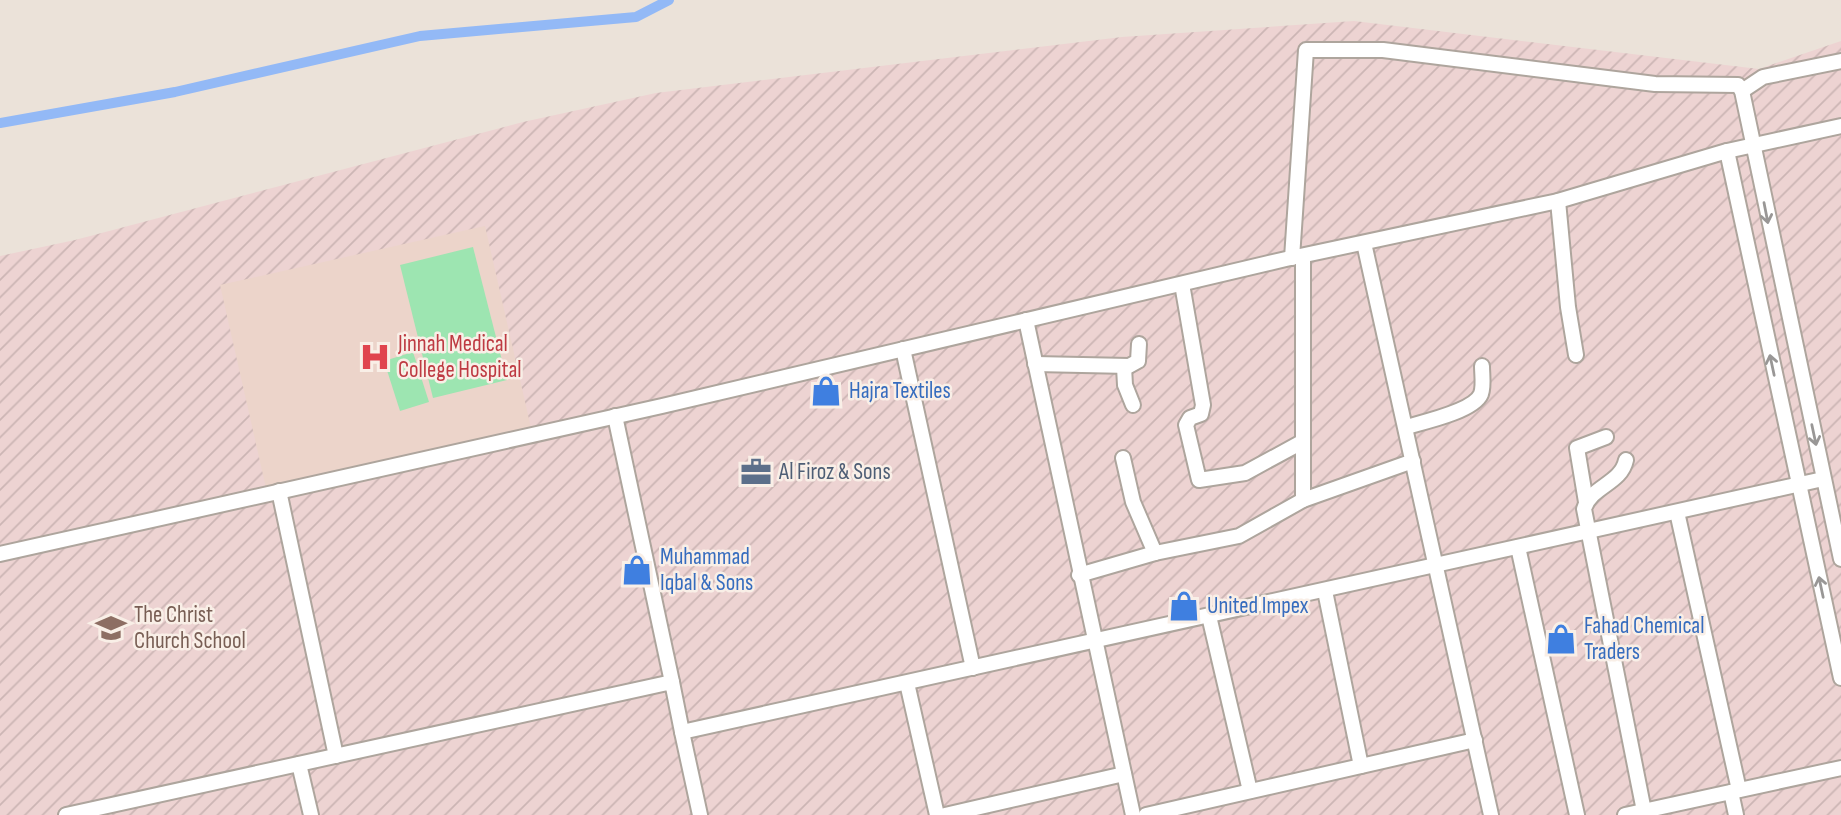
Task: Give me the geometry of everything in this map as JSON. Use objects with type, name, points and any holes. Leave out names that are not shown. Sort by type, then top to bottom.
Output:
[{"type":"street","points":[[1303,500],[1297,257],[1306,50],[1383,50],[1655,84],[1735,84],[1742,90],[1841,559]]},
{"type":"street","points":[[1742,90],[1763,77],[1841,61]]},
{"type":"street","points":[[0,554],[615,416],[1297,257],[1558,201],[1727,151],[1841,126]]},
{"type":"street","points":[[1727,151],[1841,678]]},
{"type":"street","points":[[1558,201],[1566,293],[1576,355]]},
{"type":"street","points":[[1364,243],[1491,815]]},
{"type":"street","points":[[1182,284],[1203,405],[1201,414],[1189,418],[1185,425],[1197,477],[1205,481],[1245,473],[1302,442]]},
{"type":"street","points":[[1026,320],[1093,642],[1133,815]]},
{"type":"street","points":[[1035,364],[1124,367],[1138,360],[1139,344]]},
{"type":"street","points":[[903,349],[973,668]]},
{"type":"street","points":[[1406,427],[1460,410],[1476,401],[1482,391],[1482,366]]},
{"type":"street","points":[[1124,367],[1125,385],[1133,405]]},
{"type":"street","points":[[615,416],[700,815]]},
{"type":"street","points":[[1606,437],[1577,448],[1586,502],[1587,532],[1644,811]]},
{"type":"street","points":[[1123,458],[1133,502],[1155,553]]},
{"type":"street","points":[[1586,502],[1622,473],[1626,460]]},
{"type":"street","points":[[1079,575],[1155,553],[1239,536],[1303,500],[1413,461]]},
{"type":"street","points":[[682,732],[1824,479]]},
{"type":"street","points":[[279,491],[336,756]]},
{"type":"street","points":[[1677,512],[1735,791],[1736,815]]},
{"type":"street","points":[[1518,548],[1577,815]]},
{"type":"street","points":[[1325,591],[1361,766]]},
{"type":"street","points":[[1209,616],[1250,791]]},
{"type":"street","points":[[66,815],[672,682]]},
{"type":"street","points":[[907,683],[937,815]]},
{"type":"street","points":[[1146,815],[1475,740]]},
{"type":"street","points":[[299,764],[311,815]]},
{"type":"street","points":[[1625,815],[1841,768]]},
{"type":"street","points":[[945,815],[1124,775]]},
{"type":"shaded area","points":[[1354,21],[1759,69],[1841,41],[1841,815],[0,815],[0,256],[75,240],[523,122],[656,93],[1122,37]]},
{"type":"shaded area","name":"Jinnah Medical College Hospital","points":[[485,226],[531,428],[266,488],[220,285]]},
{"type":"green space","points":[[473,247],[507,380],[433,398],[400,265]]},
{"type":"green space","points":[[413,352],[429,402],[400,411],[384,361]]},
{"type":"waterway","points":[[0,123],[175,92],[420,36],[636,17],[669,0]]},
{"type":"place","name":"Jinnah Medical College Hospital","points":[[375,357]]},
{"type":"place","name":"Hajra Textiles","points":[[826,391]]},
{"type":"place","name":"Al Firoz & Sons","points":[[756,472]]},
{"type":"place","name":"Muhammad Iqbal & Sons","points":[[637,570]]},
{"type":"place","name":"United Impex","points":[[1184,606]]},
{"type":"place","name":"The Christ Church School","points":[[111,628]]},
{"type":"place","name":"Fahad Chemical Traders","points":[[1561,639]]}]
